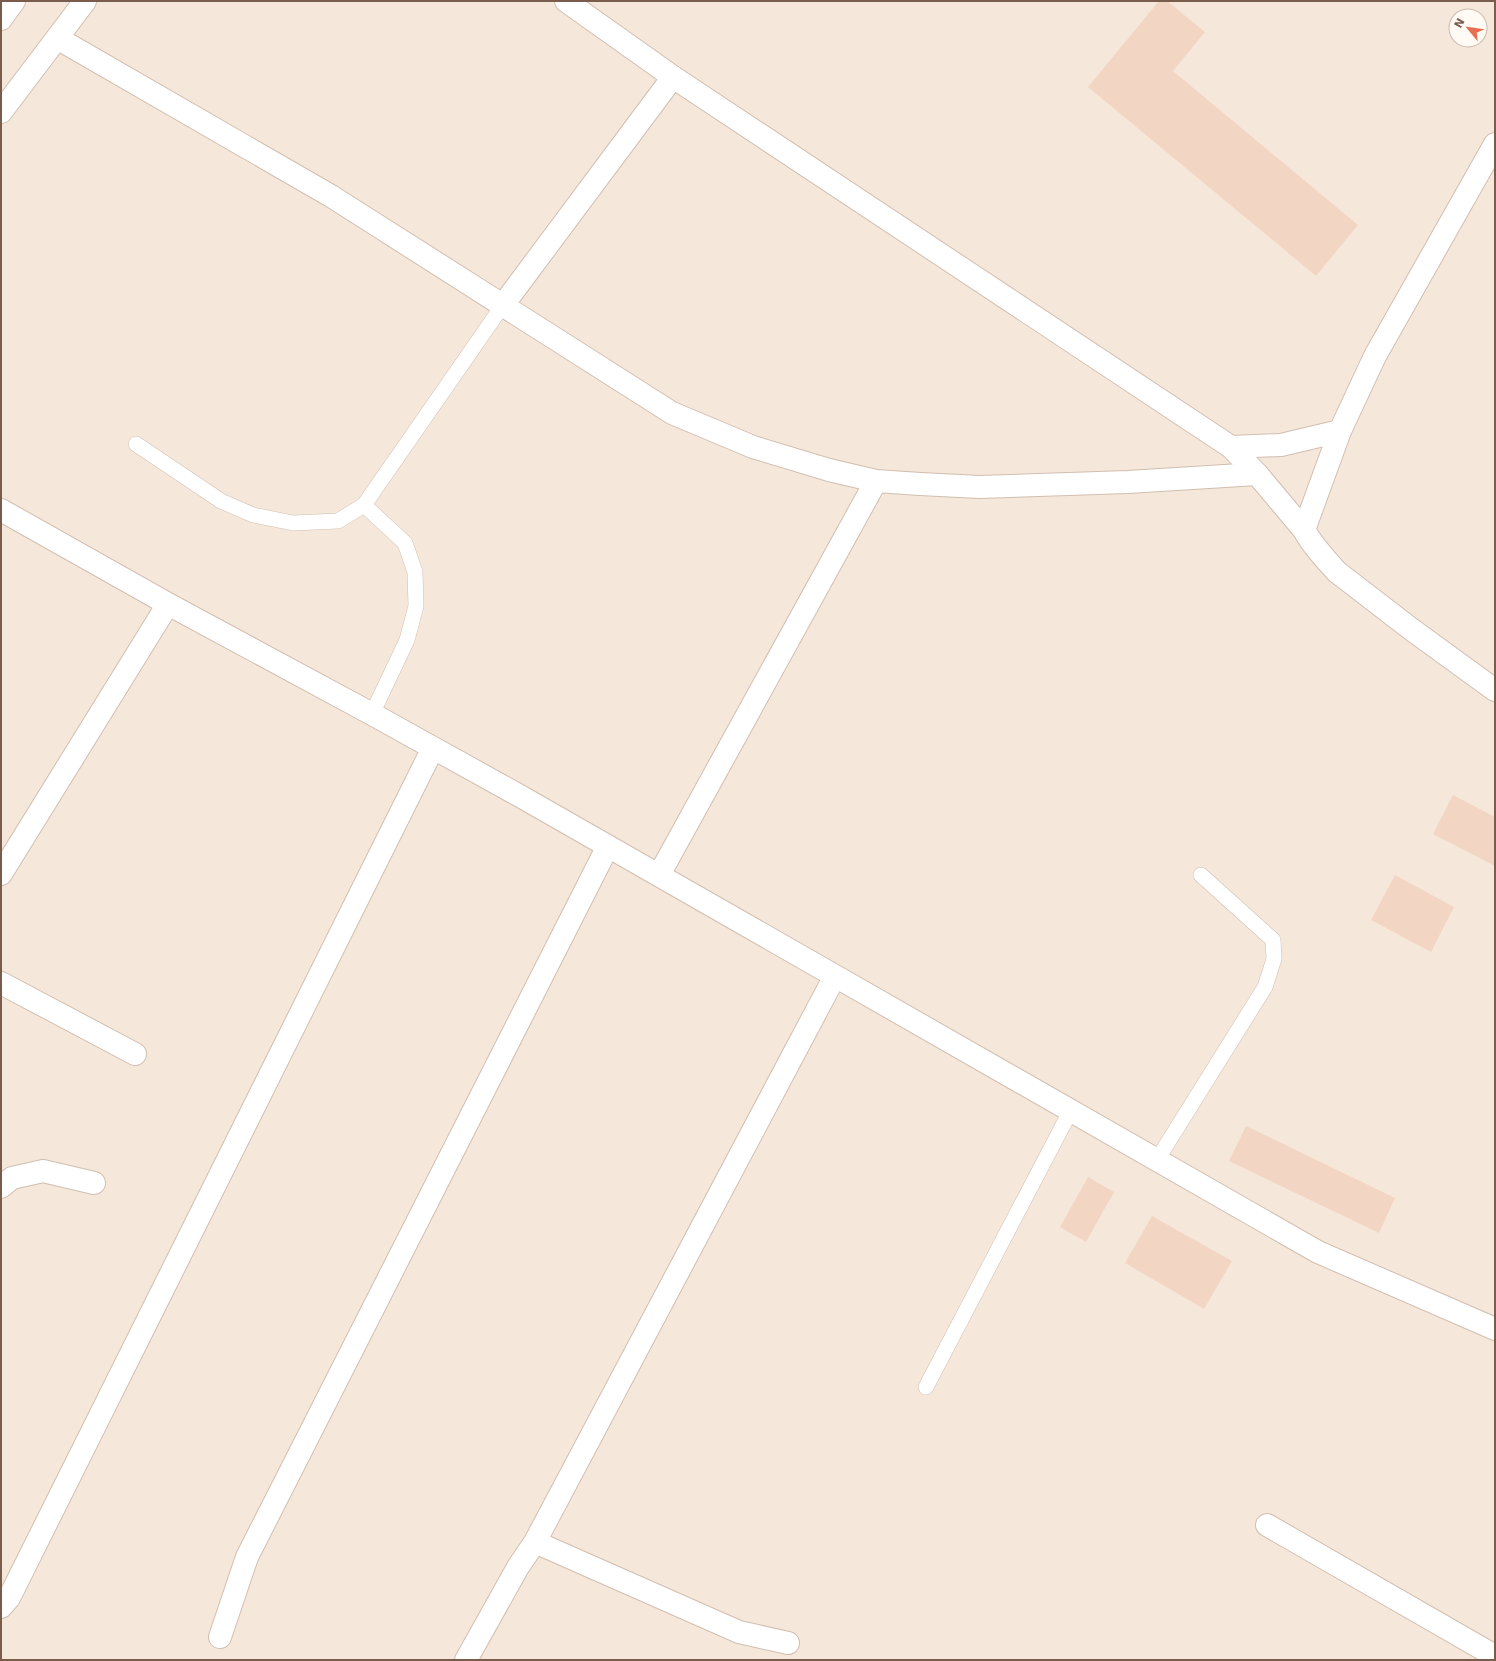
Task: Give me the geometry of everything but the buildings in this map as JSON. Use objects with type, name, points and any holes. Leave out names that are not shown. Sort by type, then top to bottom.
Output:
[{"type":"street","points":[[1,19],[14,1]]},
{"type":"street","points":[[1,112],[85,1]]},
{"type":"street","points":[[566,1],[673,77],[1231,447],[1257,474],[1337,572],[1495,690]]},
{"type":"street","points":[[57,38],[331,196],[672,413],[753,446],[829,470],[876,481],[980,487],[1128,482],[1257,474]]},
{"type":"street","points":[[503,305],[673,77]]},
{"type":"street","points":[[1304,530],[1340,431],[1375,356],[1495,144]]},
{"type":"street","points":[[1231,447],[1281,445],[1340,431]]},
{"type":"street","points":[[659,875],[876,481]]},
{"type":"street","points":[[1,510],[168,604],[372,714],[608,846],[1318,1252],[1495,1328]]},
{"type":"street","points":[[1,874],[168,604]]},
{"type":"street","points":[[1,1607],[9,1598],[433,748]]},
{"type":"street","points":[[220,1637],[247,1557],[608,846]]},
{"type":"street","points":[[466,1660],[518,1567],[536,1542],[834,976]]},
{"type":"street","points":[[1,983],[135,1054]]},
{"type":"street","points":[[1,1187],[12,1178],[43,1171],[94,1183]]},
{"type":"street","points":[[1267,1525],[1495,1656]]},
{"type":"street","points":[[536,1542],[739,1632],[788,1643]]},
{"type":"lane","points":[[136,444],[221,501],[253,515],[293,523],[338,520],[364,505],[503,305]]},
{"type":"lane","points":[[364,505],[404,543],[415,572],[416,606],[407,640],[372,714]]},
{"type":"lane","points":[[1157,1160],[1265,987],[1274,959],[1273,940],[1201,875]]},
{"type":"lane","points":[[926,1387],[1071,1110]]},
{"type":"shaded area","points":[[1,1],[1495,1],[1495,1660],[1,1660]]}]
